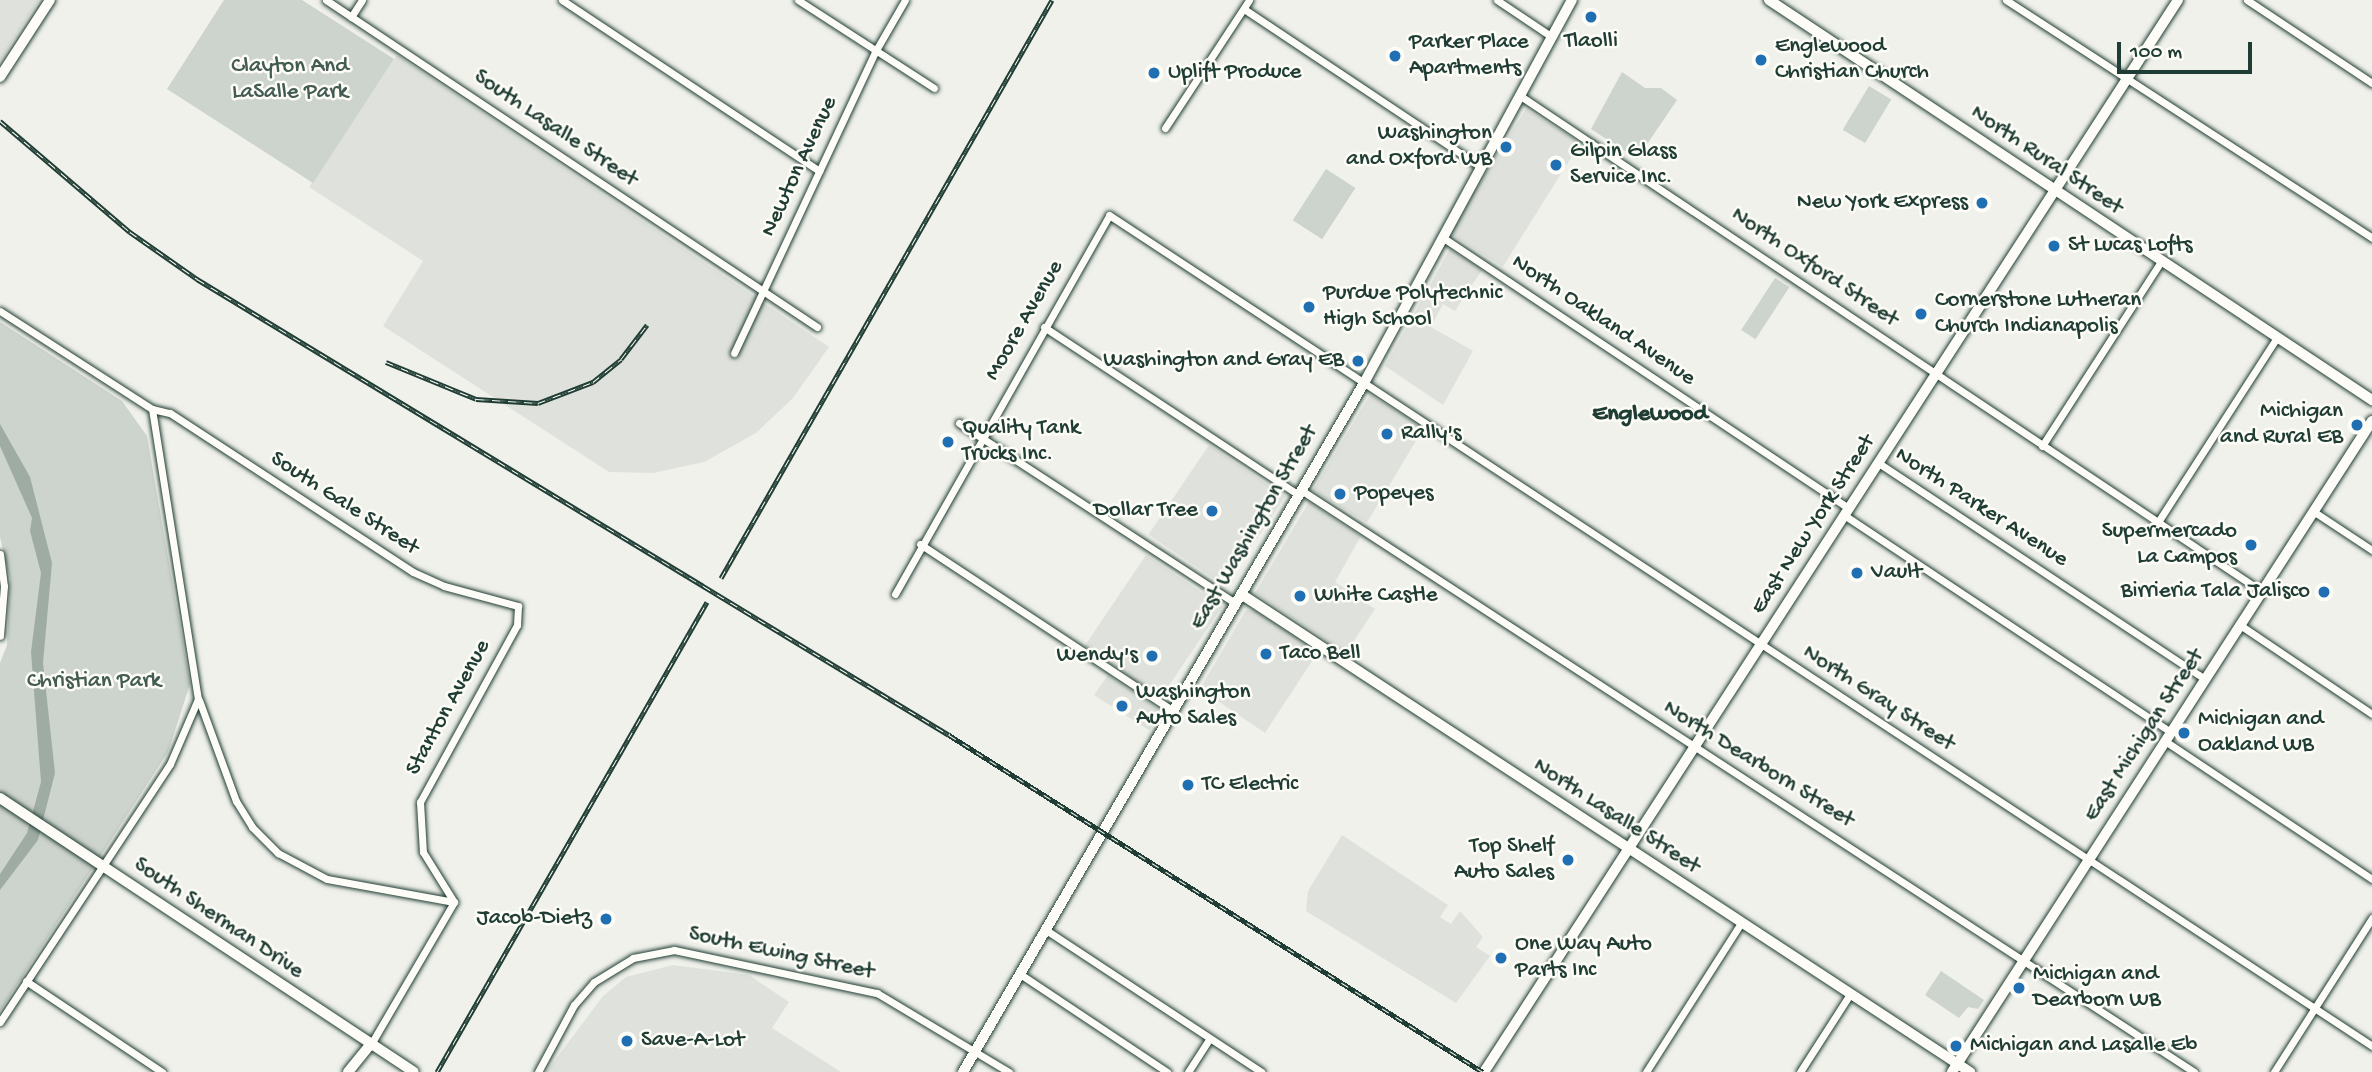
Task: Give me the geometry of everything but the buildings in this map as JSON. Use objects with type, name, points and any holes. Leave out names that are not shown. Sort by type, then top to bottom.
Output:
[{"type":"main road","points":[[0,77],[50,0]]},
{"type":"main road","name":"East Washington Street","points":[[963,1072],[1364,383],[1572,0]]},
{"type":"main road","name":"North Rural Street","points":[[1769,0],[2372,400]]},
{"type":"main road","name":"East New York Street","points":[[1485,1072],[1934,373],[2178,0]]},
{"type":"main road","name":"East Michigan Street","points":[[1954,1068],[2372,421]]},
{"type":"main road","name":"North Lasalle Street","points":[[1238,599],[1629,849],[1850,994],[1954,1068],[1970,1072]]},
{"type":"main road","name":"South Sherman Drive","points":[[0,799],[414,1072]]},
{"type":"main road","points":[[348,1072],[371,1044]]},
{"type":"street","name":"South Lasalle Street","points":[[326,0],[817,327]]},
{"type":"street","points":[[351,16],[362,0]]},
{"type":"street","points":[[562,0],[819,171]]},
{"type":"street","points":[[798,0],[934,88]]},
{"type":"street","name":"Newton Avenue","points":[[734,353],[875,52],[905,0]]},
{"type":"street","points":[[1165,128],[1249,0]]},
{"type":"street","points":[[1496,0],[1552,37]]},
{"type":"street","points":[[2006,0],[2372,239]]},
{"type":"street","points":[[2247,0],[2372,83]]},
{"type":"street","points":[[1244,9],[1481,167]]},
{"type":"street","name":"North Oxford Street","points":[[1519,95],[2262,591]]},
{"type":"street","name":"Moore Avenue","points":[[895,594],[920,544],[1109,215]]},
{"type":"street","name":"North Gray Street","points":[[1109,215],[2372,1046]]},
{"type":"street","name":"North Oakland Avenue","points":[[1442,237],[1846,512],[2372,879]]},
{"type":"street","points":[[2042,446],[2161,261]]},
{"type":"street","name":"South Gale Street","points":[[0,311],[152,409],[170,413],[412,572],[458,590],[515,602],[520,613]]},
{"type":"street","name":"North Dearborn Street","points":[[1044,327],[1694,748],[1715,756],[2194,1072]]},
{"type":"street","points":[[2158,522],[2277,337]]},
{"type":"street","points":[[152,409],[198,699],[236,801],[255,830],[278,853],[327,879],[454,902],[371,1044]]},
{"type":"street","points":[[959,423],[1238,599]]},
{"type":"street","name":"North Parker Avenue","points":[[1877,462],[2205,679]]},
{"type":"street","points":[[2313,511],[2372,550]]},
{"type":"street","points":[[920,544],[1173,711]]},
{"type":"street","points":[[0,554],[4,586],[0,636]]},
{"type":"street","name":"Stanton Avenue","points":[[454,902],[423,852],[420,802],[520,613]]},
{"type":"street","points":[[2240,625],[2372,714]]},
{"type":"street","points":[[0,1022],[176,753],[198,699]]},
{"type":"street","points":[[2273,1072],[2372,918]]},
{"type":"street","points":[[1646,1072],[1741,923]]},
{"type":"street","points":[[1046,930],[1261,1072]]},
{"type":"street","name":"South Ewing Street","points":[[538,1072],[575,1005],[594,982],[633,958],[670,950],[694,951],[877,993],[1009,1072]]},
{"type":"street","points":[[1020,974],[1167,1072]]},
{"type":"street","points":[[26,981],[162,1072]]},
{"type":"street","points":[[1800,1072],[1850,994]]},
{"type":"street","points":[[1188,1072],[1210,1038]]},
{"type":"shaded area","points":[[0,0],[39,0],[0,61]]},
{"type":"shaded area","points":[[397,55],[829,347],[793,398],[756,433],[704,462],[653,473],[609,472],[383,326],[423,261],[309,187]]},
{"type":"shaded area","points":[[1526,109],[1580,143],[1503,267],[1449,233]]},
{"type":"shaded area","points":[[1450,249],[1482,270],[1455,311],[1443,304],[1431,327],[1473,351],[1443,405],[1385,366]]},
{"type":"shaded area","points":[[1370,395],[1424,427],[1367,523],[1313,490]]},
{"type":"shaded area","points":[[0,424],[30,477],[52,563],[43,663],[55,773],[38,840],[0,890],[0,874],[27,833],[41,782],[31,652],[41,573],[30,531],[32,518],[0,446]]},
{"type":"shaded area","points":[[1209,445],[1285,496],[1225,586],[1149,535]]},
{"type":"shaded area","points":[[1309,502],[1361,536],[1335,582],[1375,609],[1346,653],[1255,593]]},
{"type":"shaded area","points":[[1146,555],[1222,606],[1161,698],[1084,646]]},
{"type":"shaded area","points":[[1246,610],[1256,611],[1318,652],[1265,733],[1200,689]]},
{"type":"shaded area","points":[[1108,675],[1158,709],[1150,731],[1094,695]]},
{"type":"shaded area","points":[[1342,835],[1448,905],[1440,917],[1451,924],[1460,911],[1483,937],[1476,947],[1490,956],[1456,1003],[1306,911],[1308,891]]},
{"type":"shaded area","points":[[673,965],[749,975],[789,1002],[772,1028],[841,1072],[546,1072],[603,996],[626,977]]},
{"type":"green space","name":"Clayton And LaSalle Park","points":[[224,0],[302,0],[394,59],[313,183],[167,89]]},
{"type":"green space","points":[[1622,72],[1645,88],[1661,88],[1677,100],[1637,159],[1591,129]]},
{"type":"green space","points":[[1869,86],[1891,99],[1865,143],[1843,130]]},
{"type":"green space","points":[[1326,169],[1355,188],[1322,239],[1293,220]]},
{"type":"green space","points":[[1775,278],[1789,287],[1755,339],[1741,330]]},
{"type":"green space","name":"Christian Park","points":[[0,322],[122,401],[147,436],[190,684],[168,752],[0,1011],[0,663],[7,645],[10,579],[0,537]]},
{"type":"green space","points":[[1941,971],[1984,1000],[1978,1009],[1968,1007],[1959,1018],[1925,995]]},
{"type":"railway","points":[[721,578],[1052,0]]},
{"type":"railway","points":[[0,121],[130,232],[197,279],[949,735],[1483,1072]]},
{"type":"railway","points":[[386,362],[476,399],[538,403],[593,382],[621,359],[647,325]]},
{"type":"railway","points":[[437,1072],[707,602]]},
{"type":"place","name":"Tlaolli","points":[[1591,17]]},
{"type":"place","name":"Parker Place Apartments","points":[[1395,56]]},
{"type":"place","name":"Englewood Christian Church","points":[[1761,60]]},
{"type":"place","name":"Uplift Produce","points":[[1154,73]]},
{"type":"place","name":"Washington and Oxford WB","points":[[1506,147]]},
{"type":"place","name":"Gilpin Glass Service Inc.","points":[[1556,165]]},
{"type":"place","name":"New York Express","points":[[1982,203]]},
{"type":"place","name":"St Lucas Lofts","points":[[2054,246]]},
{"type":"place","name":"Purdue Polytechnic High School","points":[[1309,307]]},
{"type":"place","name":"Cornerstone Lutheran Church Indianapolis","points":[[1921,314]]},
{"type":"place","name":"Washington and Gray EB","points":[[1358,361]]},
{"type":"place","name":"Michigan and Rural EB","points":[[2357,425]]},
{"type":"place","name":"Rally's","points":[[1387,434]]},
{"type":"place","name":"Quality Tank Trucks Inc.","points":[[948,442]]},
{"type":"place","name":"Popeyes","points":[[1340,494]]},
{"type":"place","name":"Dollar Tree","points":[[1212,511]]},
{"type":"place","name":"Supermercado La Campos","points":[[2251,545]]},
{"type":"place","name":"Vault","points":[[1857,573]]},
{"type":"place","name":"Birrieria Tala Jalisco","points":[[2324,592]]},
{"type":"place","name":"White Castle","points":[[1300,596]]},
{"type":"place","name":"Taco Bell","points":[[1266,654]]},
{"type":"place","name":"Wendy's","points":[[1152,656]]},
{"type":"place","name":"Washington Auto Sales","points":[[1122,706]]},
{"type":"place","name":"Michigan and Oakland WB","points":[[2184,733]]},
{"type":"place","name":"TC Electric","points":[[1188,785]]},
{"type":"place","name":"Top Shelf Auto Sales","points":[[1568,860]]},
{"type":"place","name":"Jacob-Dietz","points":[[606,919]]},
{"type":"place","name":"One Way Auto Parts Inc","points":[[1501,958]]},
{"type":"place","name":"Michigan and Dearborn WB","points":[[2019,988]]},
{"type":"place","name":"Save-A-Lot","points":[[627,1041]]},
{"type":"place","name":"Michigan and Lasalle Eb","points":[[1956,1046]]},
{"type":"district","name":"Englewood","points":[[1650,415]]}]
